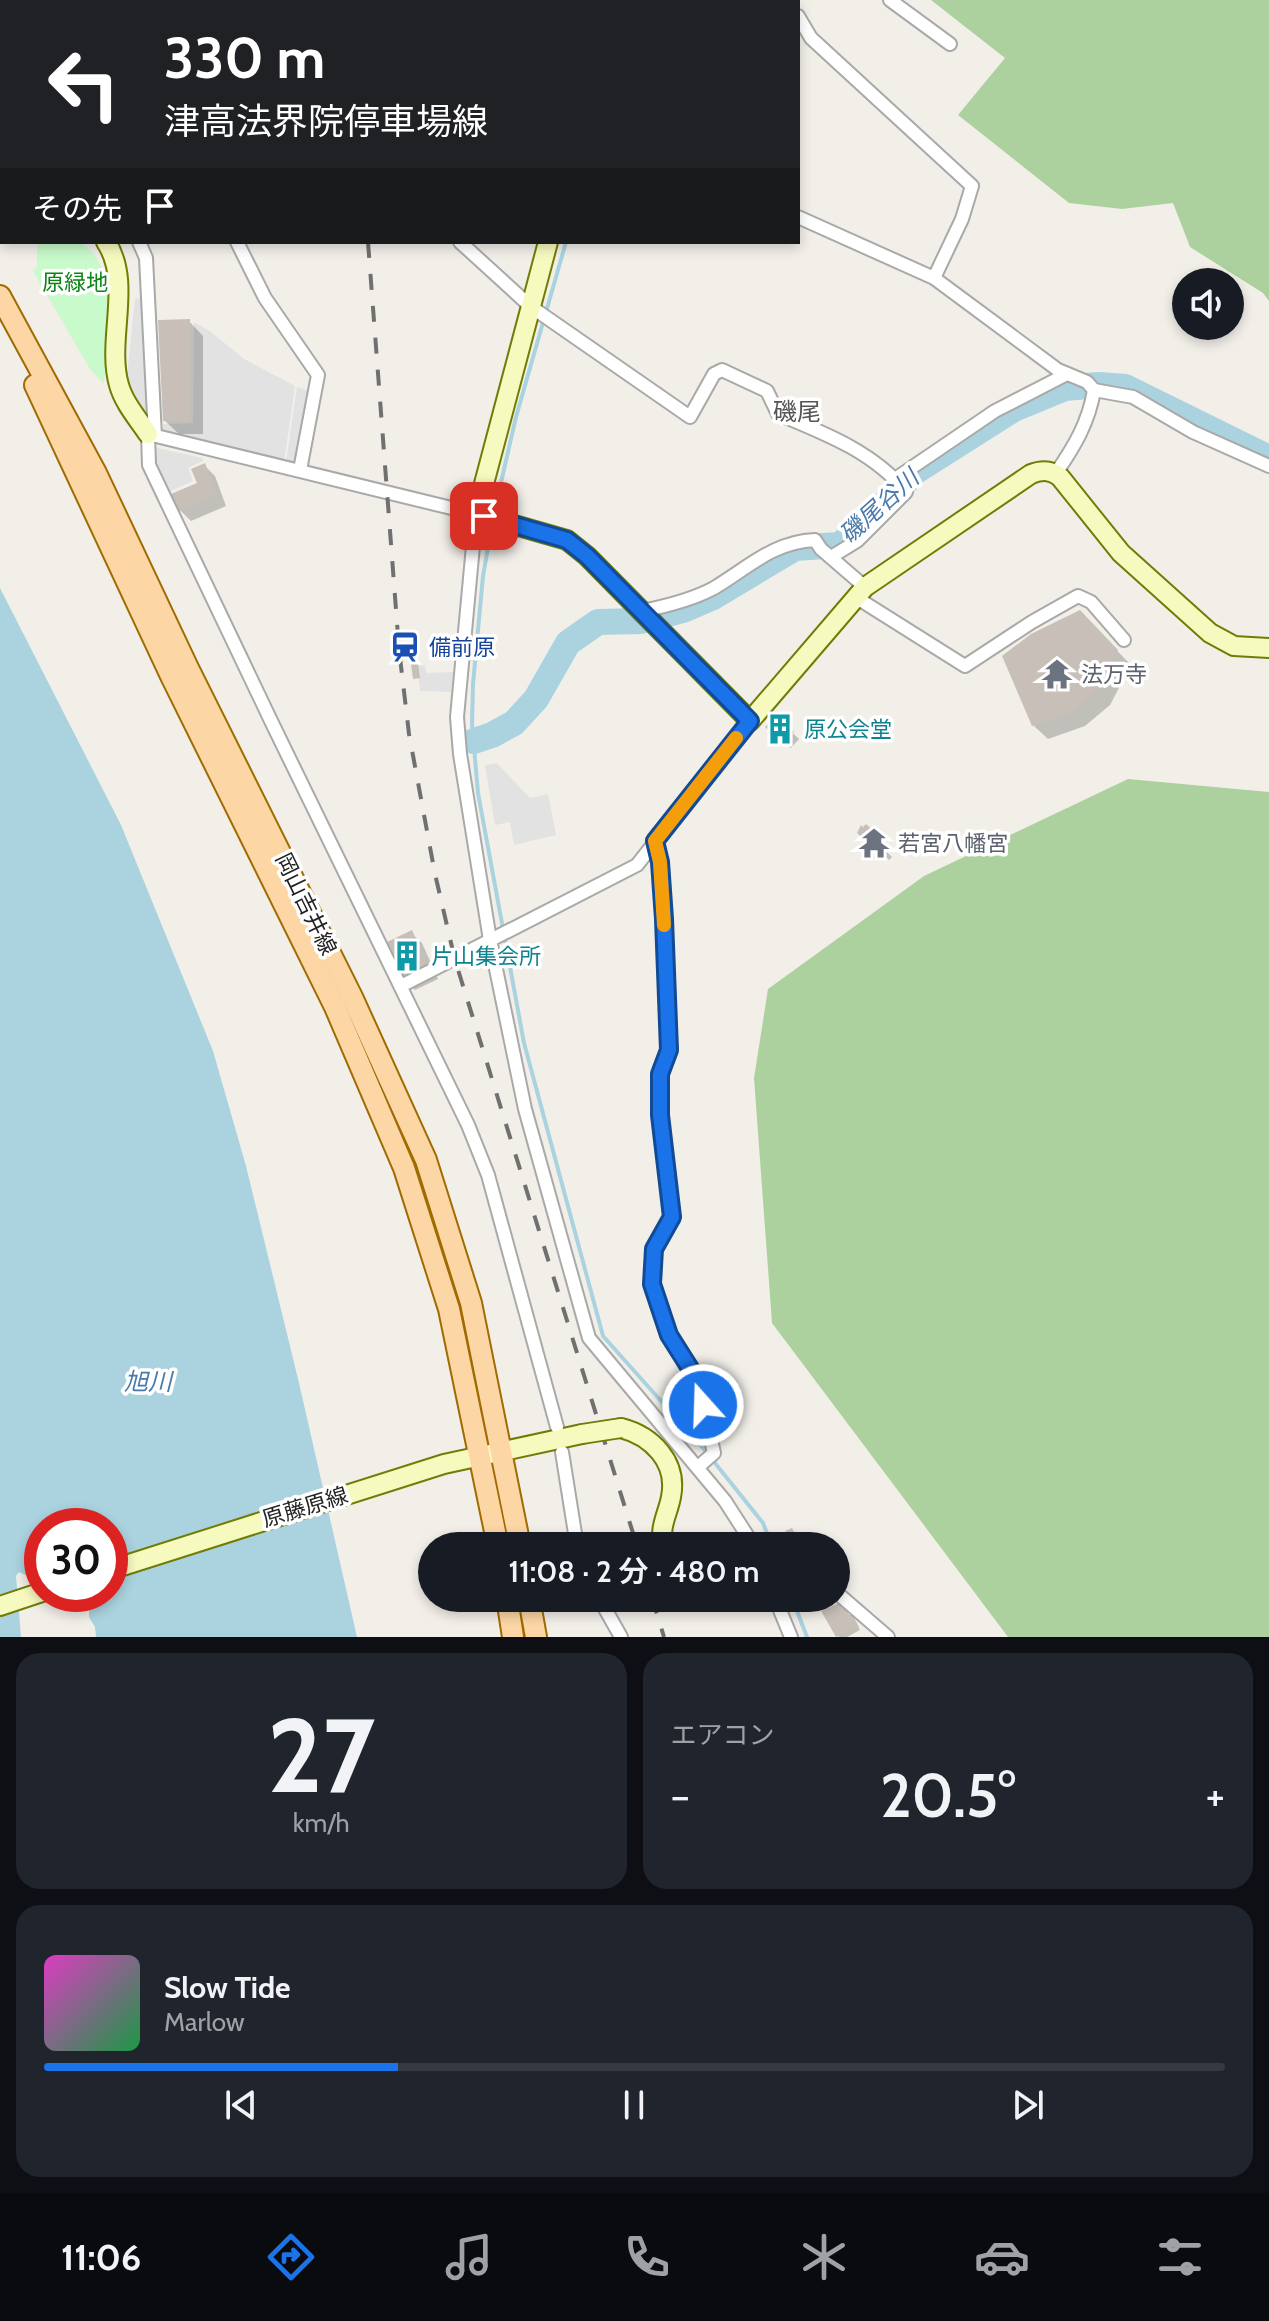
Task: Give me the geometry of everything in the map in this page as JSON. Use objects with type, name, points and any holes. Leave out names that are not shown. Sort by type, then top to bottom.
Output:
[{"type":"main road","points":[[107,244],[117,272],[119,386],[152,435]]},
{"type":"main road","points":[[548,244],[540,312],[487,517],[567,540],[587,556],[750,721],[861,593],[1031,474],[1040,471],[1056,473],[1121,553],[1210,633],[1234,646],[1269,648]]},
{"type":"main road","name":"岡山吉井線","points":[[0,296],[96,473],[195,682],[352,997],[426,1160],[471,1303],[517,1532]]},
{"type":"main road","name":"岡山吉井線","points":[[0,308],[171,676],[335,1007],[404,1168],[449,1309],[495,1532]]},
{"type":"main road","name":"原藤原線","points":[[128,1564],[444,1464],[481,1454],[621,1428],[651,1441],[663,1455],[669,1470],[672,1495],[662,1532]]},
{"type":"main road","points":[[0,1606],[24,1598]]},
{"type":"main road","points":[[509,1612],[513,1637]]},
{"type":"main road","points":[[532,1612],[536,1637]]},
{"type":"street","points":[[890,0],[950,44]]},
{"type":"street","points":[[800,19],[820,47],[972,186],[962,219],[934,278]]},
{"type":"street","points":[[800,218],[934,278],[1058,370],[1091,387],[1133,397],[1193,432],[1269,466]]},
{"type":"street","points":[[140,244],[146,258],[152,435],[149,465],[468,1125],[488,1175],[557,1427]]},
{"type":"street","points":[[238,244],[265,298],[318,375],[300,470]]},
{"type":"street","points":[[462,244],[540,312],[690,417],[714,374],[722,370],[767,391],[778,414],[838,438],[899,483],[906,492],[857,541],[823,550]]},
{"type":"street","points":[[899,483],[986,417],[1067,374]]},
{"type":"street","points":[[1056,473],[1075,445],[1088,416],[1091,387]]},
{"type":"street","points":[[152,435],[487,517],[457,717],[460,754],[498,936],[525,1109],[589,1338],[707,1460]]},
{"type":"street","points":[[647,617],[705,593],[785,544],[815,540],[861,593],[965,666],[1078,596],[1091,602],[1124,640]]},
{"type":"street","points":[[401,986],[637,865],[750,721]]},
{"type":"street","points":[[655,841],[660,862],[664,919],[669,1050],[660,1074],[660,1115],[672,1217],[654,1249],[652,1284],[669,1335],[698,1381],[707,1460],[725,1501],[745,1532]]},
{"type":"street","points":[[562,1452],[575,1532]]},
{"type":"street","points":[[850,1604],[888,1637]]},
{"type":"street","points":[[607,1612],[621,1637]]},
{"type":"street","points":[[781,1612],[791,1637]]},
{"type":"green space","points":[[931,0],[1269,0],[1269,301],[1263,293],[1244,281],[1244,268],[1223,268],[1190,247],[1173,203],[1122,209],[1069,203],[958,115],[1005,58]]},
{"type":"green space","name":"原緑地","points":[[37,244],[81,244],[93,253],[106,286],[108,307],[104,384],[90,369],[33,271],[37,267]]},
{"type":"green space","points":[[1128,779],[1269,792],[1269,1637],[1008,1637],[772,1323],[754,1078],[768,989],[924,876]]},
{"type":"shaded area","points":[[142,298],[148,424],[131,401],[127,376],[135,299]]},
{"type":"shaded area","points":[[194,322],[244,359],[295,386],[284,462],[163,434],[163,424],[193,423]]},
{"type":"shaded area","points":[[297,387],[309,391],[297,465],[286,462]]},
{"type":"shaded area","points":[[153,447],[202,458],[203,461],[188,468],[193,481],[168,492],[153,465]]},
{"type":"shaded area","points":[[425,665],[426,673],[453,672],[452,692],[420,691],[417,666]]},
{"type":"shaded area","points":[[497,763],[530,798],[548,794],[556,835],[514,845],[510,822],[495,825],[485,765]]},
{"type":"water","name":"旭川","points":[[0,588],[121,825],[213,1051],[246,1166],[357,1637],[96,1637],[89,1612],[128,1612],[128,1508],[24,1508],[24,1574],[19,1572],[16,1576],[21,1637],[0,1637]]},
{"type":"building","points":[[190,319],[190,421],[163,421],[158,320]]},
{"type":"building","points":[[205,463],[217,495],[179,512],[171,494],[197,483],[191,469]]},
{"type":"building","name":"法万寺","points":[[1080,610],[1118,650],[1096,691],[1070,713],[1032,726],[1002,656],[1031,634]]},
{"type":"building","points":[[418,663],[420,678],[413,679],[411,664]]},
{"type":"building","name":"原公会堂","points":[[777,715],[794,732],[783,744],[765,727]]},
{"type":"building","name":"若宮八幡宮","points":[[866,824],[887,849],[882,855],[857,833],[861,825]]},
{"type":"building","name":"片山集会所","points":[[412,930],[429,968],[403,981],[385,943]]},
{"type":"building","points":[[822,1612],[852,1614],[859,1627],[836,1637]]},
{"type":"waterway","points":[[494,513],[516,417],[565,244]]},
{"type":"waterway","name":"磯尾谷川","points":[[474,741],[514,723],[536,699],[568,643],[598,622],[641,621],[683,610],[713,597],[795,548],[839,545],[860,529],[916,471],[1014,409],[1065,388],[1099,385],[1125,387],[1269,458]]},
{"type":"waterway","points":[[492,525],[483,576],[473,684],[472,724],[478,793],[524,1043],[603,1336],[703,1448],[763,1523],[767,1532]]},
{"type":"waterway","points":[[797,1612],[807,1637]]},
{"type":"railway","points":[[368,244],[399,649],[409,734],[435,874],[455,960],[633,1532]]},
{"type":"railway","points":[[656,1612],[664,1637]]},
{"type":"slow traffic","points":[[664,925],[660,862],[655,841],[736,738]]},
{"type":"place","name":"備前原","points":[[405,647]]},
{"type":"place","name":"法万寺","points":[[1057,674]]},
{"type":"place","name":"原公会堂","points":[[780,729]]},
{"type":"place","name":"若宮八幡宮","points":[[874,843]]},
{"type":"place","name":"片山集会所","points":[[407,956]]},
{"type":"district","name":"磯尾","points":[[797,411]]},
{"type":"route","points":[[484,516],[567,540],[587,556],[750,721],[655,841],[660,862],[664,919],[669,1050],[660,1074],[660,1115],[672,1217],[654,1249],[652,1284],[669,1335],[698,1381],[703,1405]]}]
